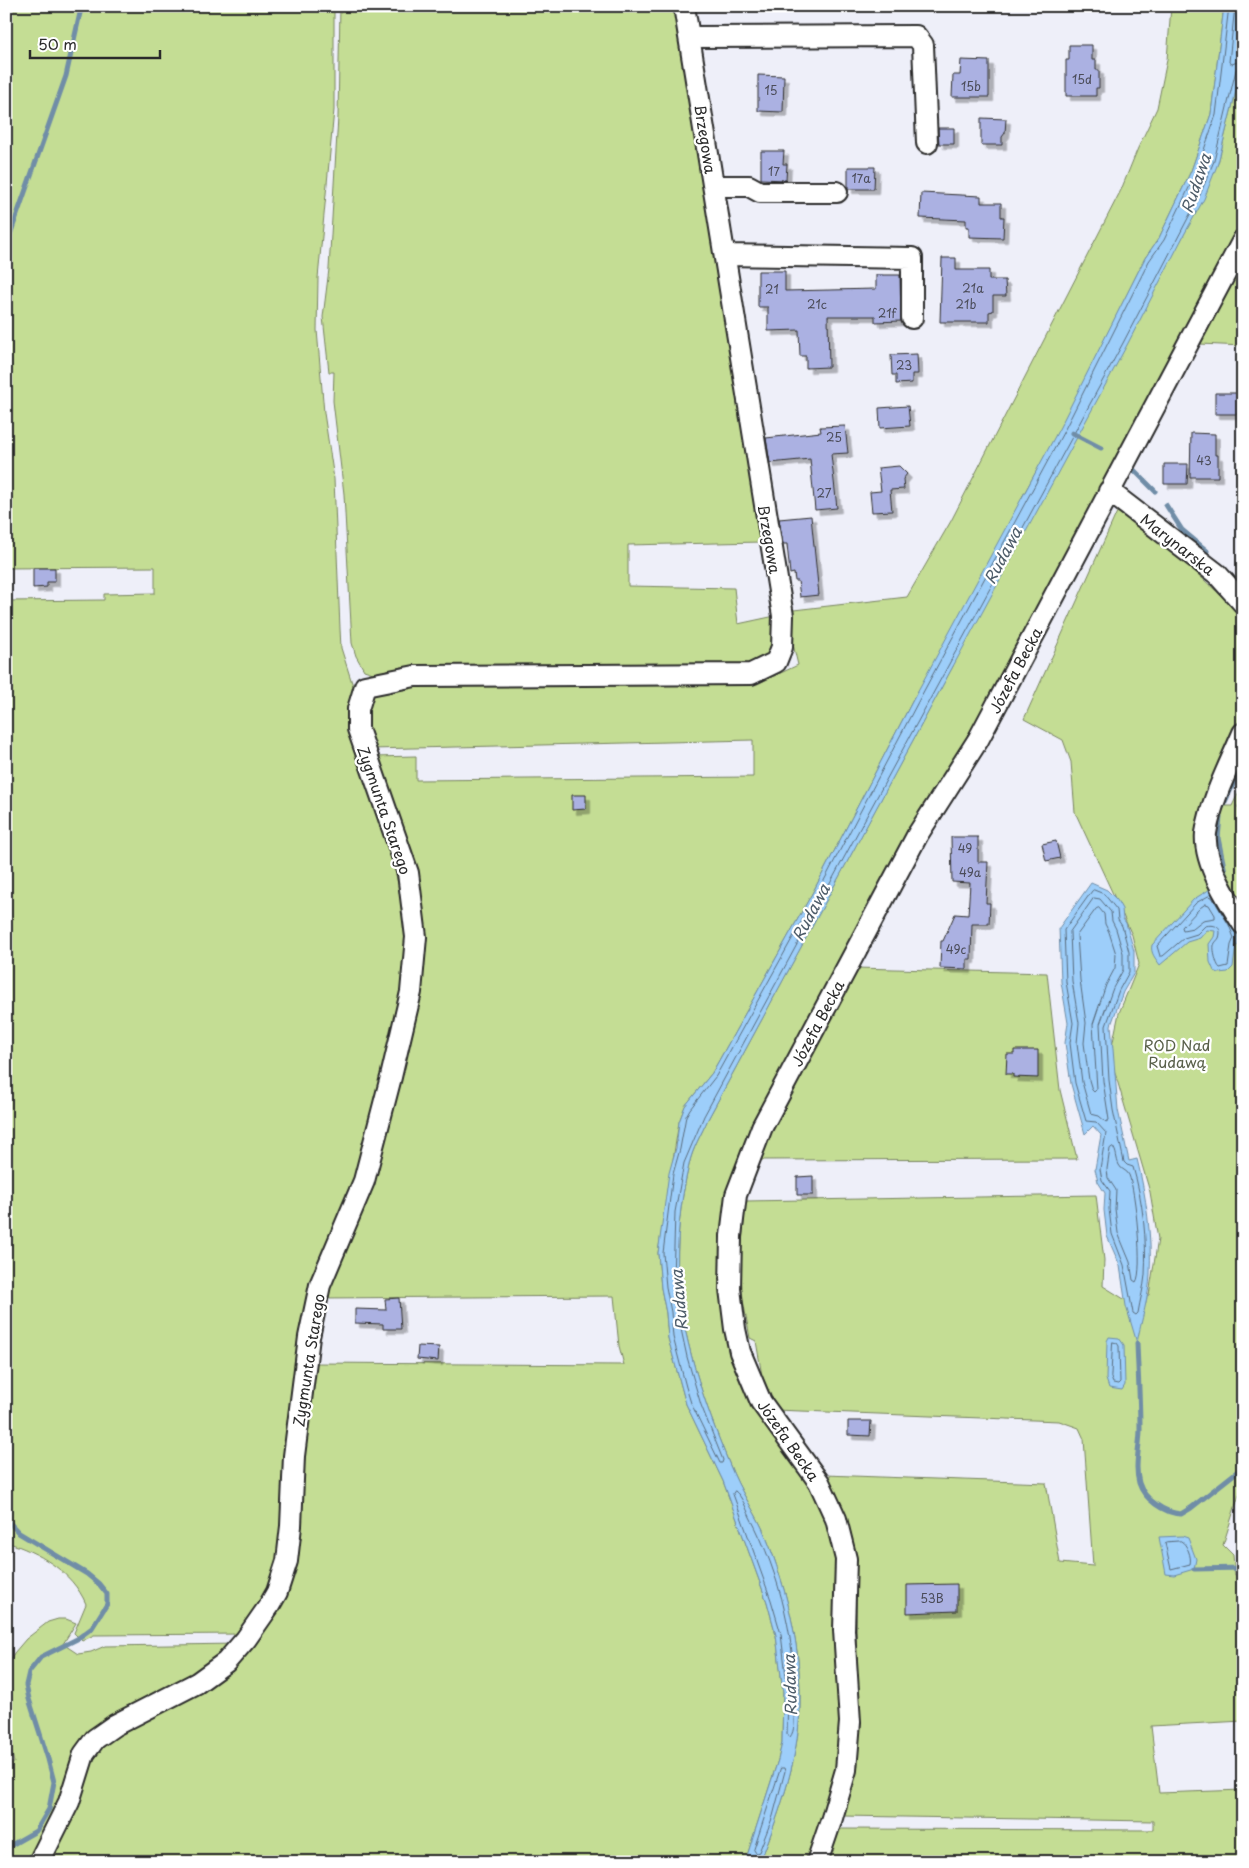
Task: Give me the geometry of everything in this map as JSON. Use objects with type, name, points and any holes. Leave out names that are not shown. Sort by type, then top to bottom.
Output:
[{"type":"street","name":"Brzegowa","points":[[365,686],[415,676],[751,674],[776,662],[782,647],[783,616],[684,6]]},
{"type":"street","points":[[689,37],[916,36],[923,45],[927,143]]},
{"type":"street","points":[[714,186],[749,186],[760,192],[837,192]]},
{"type":"street","name":"Józefa Becka","points":[[817,1862],[846,1770],[849,1731],[849,1687],[844,1630],[846,1559],[836,1519],[819,1482],[761,1402],[740,1352],[731,1303],[730,1261],[736,1195],[762,1127],[913,842],[978,740],[1243,240]]},
{"type":"street","points":[[725,255],[912,258],[912,318]]},
{"type":"street","name":"Marynarska","points":[[1109,491],[1217,574],[1243,603]]},
{"type":"street","name":"Zygmunta Starego","points":[[39,1862],[69,1802],[84,1754],[95,1739],[115,1725],[197,1683],[226,1662],[246,1639],[269,1606],[277,1592],[287,1561],[291,1526],[294,1456],[309,1337],[320,1285],[364,1181],[411,992],[416,937],[408,873],[358,729],[358,709],[365,686]]},
{"type":"street","points":[[1243,732],[1216,797],[1206,834],[1215,876],[1243,924]]},
{"type":"green space","points":[[6,6],[334,6],[334,110],[318,278],[317,330],[324,413],[334,479],[341,648],[353,686],[350,721],[387,835],[405,915],[408,962],[367,1147],[307,1306],[286,1527],[274,1585],[243,1634],[94,1635],[82,1641],[74,1633],[86,1604],[80,1592],[53,1564],[30,1551],[6,1542],[6,601],[104,600],[104,594],[155,593],[155,567],[6,568]]},
{"type":"green space","points":[[340,6],[684,6],[761,542],[628,545],[628,586],[734,588],[738,624],[775,616],[776,638],[774,649],[760,665],[376,674],[364,670],[356,656],[352,643],[344,494],[333,401],[334,372],[329,372],[323,317],[329,269],[338,117]]},
{"type":"green space","points":[[1171,6],[1224,6],[1211,114],[1191,171],[1159,238],[1145,258],[1061,427],[1021,499],[1181,240],[1218,163],[1240,75],[1243,30],[1243,227],[752,1139],[728,1315],[791,1450],[837,1533],[843,1751],[812,1862],[760,1862],[782,1801],[797,1739],[800,1696],[798,1656],[786,1595],[780,1575],[763,1529],[738,1483],[725,1453],[698,1380],[691,1355],[685,1330],[678,1281],[678,1237],[681,1208],[690,1159],[708,1119],[953,666],[914,698],[814,890],[712,1073],[685,1106],[679,1122],[658,1253],[668,1338],[686,1404],[723,1481],[767,1602],[776,1635],[783,1692],[782,1743],[745,1862],[44,1862],[88,1761],[100,1745],[193,1694],[274,1609],[313,1363],[624,1365],[619,1346],[614,1296],[321,1298],[334,1267],[418,929],[374,757],[416,756],[416,780],[753,777],[753,740],[371,749],[365,706],[372,692],[385,686],[749,678],[757,684],[798,665],[785,611],[907,597],[951,521],[1121,190],[1157,108],[1167,60]]},
{"type":"green space","points":[[1243,253],[1243,346],[1200,344]]},
{"type":"green space","name":"ROD Nad Rudawą","points":[[1117,512],[1155,535],[1238,611],[1243,629],[1243,720],[1210,796],[1217,890],[1243,936],[1243,1482],[1223,1545],[1233,1555],[1235,1575],[1243,1574],[1243,1721],[1151,1726],[1159,1793],[1243,1790],[1243,1862],[827,1862],[839,1829],[1153,1830],[1153,1821],[842,1816],[857,1741],[856,1563],[851,1533],[825,1475],[1046,1483],[1060,1563],[1093,1566],[1084,1439],[1079,1428],[1059,1421],[775,1410],[764,1387],[756,1341],[750,1338],[743,1300],[740,1265],[746,1201],[1096,1195],[1104,1260],[1103,1286],[1124,1299],[1149,1295],[1158,1239],[1150,1192],[1110,1056],[1119,1013],[1139,964],[1132,935],[1075,812],[1071,762],[1063,740],[1024,719]]},
{"type":"green space","points":[[1243,783],[1243,806],[1237,806],[1243,820],[1243,909],[1222,873],[1216,834],[1220,806],[1232,806]]},
{"type":"green space","points":[[856,968],[1047,973],[1060,1090],[1077,1159],[756,1160]]},
{"type":"green space","points":[[66,1619],[76,1623],[63,1644],[78,1654],[91,1652],[105,1646],[237,1644],[222,1659],[113,1721],[33,1862],[6,1862],[6,1763],[14,1763],[6,1726],[6,1669],[14,1653],[26,1639],[48,1622]]},
{"type":"water","name":"Rudawa","points":[[1224,6],[1243,6],[1240,75],[1218,163],[1204,199],[1127,345],[708,1119],[690,1159],[678,1237],[678,1281],[685,1330],[698,1380],[715,1429],[738,1483],[763,1529],[780,1575],[798,1655],[799,1717],[797,1739],[788,1781],[760,1862],[745,1862],[782,1743],[783,1692],[776,1635],[767,1602],[723,1481],[686,1404],[668,1338],[658,1253],[669,1173],[676,1148],[679,1122],[685,1106],[712,1073],[814,890],[914,698],[1060,427],[1145,258],[1159,238],[1191,171],[1211,114]]},
{"type":"water","points":[[1091,883],[1107,890],[1117,900],[1122,909],[1123,919],[1126,923],[1134,951],[1134,973],[1123,992],[1111,1025],[1118,1110],[1129,1161],[1137,1159],[1146,1202],[1149,1231],[1149,1283],[1137,1343],[1126,1306],[1120,1266],[1107,1236],[1104,1210],[1105,1193],[1098,1182],[1095,1169],[1101,1135],[1093,1126],[1085,1134],[1071,1084],[1065,1043],[1068,1023],[1061,982],[1059,928]]},
{"type":"water","points":[[1212,888],[1230,916],[1238,938],[1233,967],[1228,972],[1219,973],[1214,971],[1210,962],[1209,944],[1214,937],[1215,931],[1207,930],[1200,938],[1187,942],[1160,965],[1153,953],[1152,945],[1194,899]]},
{"type":"water","points":[[1109,1337],[1119,1338],[1124,1345],[1125,1385],[1122,1390],[1109,1388],[1106,1379],[1107,1341]]},
{"type":"water","points":[[1182,1536],[1188,1538],[1196,1559],[1194,1569],[1174,1575],[1166,1574],[1159,1537]]},
{"type":"building","points":[[1069,45],[1092,45],[1092,60],[1096,60],[1096,70],[1099,70],[1099,88],[1096,88],[1096,96],[1066,96],[1066,60],[1069,60]]},
{"type":"building","points":[[961,60],[989,61],[989,97],[952,97],[953,75],[960,75]]},
{"type":"building","points":[[758,75],[784,76],[783,112],[758,111]]},
{"type":"building","points":[[981,118],[1006,119],[1002,145],[981,145]]},
{"type":"building","points":[[938,128],[954,128],[954,144],[939,144]]},
{"type":"building","points":[[761,151],[784,151],[783,164],[787,164],[786,180],[761,179]]},
{"type":"building","points":[[848,167],[875,167],[874,189],[848,189]]},
{"type":"building","points":[[921,193],[981,196],[981,203],[1001,203],[1001,217],[1004,217],[1003,238],[969,237],[969,227],[966,227],[966,220],[920,218]]},
{"type":"building","points":[[942,258],[956,258],[956,270],[989,270],[989,280],[1005,280],[1006,296],[993,296],[993,311],[989,312],[989,322],[940,322]]},
{"type":"building","points":[[758,271],[785,271],[785,291],[876,289],[876,275],[900,275],[901,321],[875,322],[875,316],[828,316],[829,367],[806,368],[806,356],[800,356],[799,330],[768,331],[768,307],[758,307]]},
{"type":"building","points":[[917,354],[918,374],[912,374],[912,383],[896,384],[896,375],[892,375],[891,355]]},
{"type":"building","points":[[1215,393],[1241,393],[1241,414],[1215,414]]},
{"type":"building","points":[[908,406],[910,426],[880,428],[879,408]]},
{"type":"building","points":[[845,426],[848,453],[831,454],[837,508],[815,510],[810,459],[770,463],[766,438],[821,432],[820,427]]},
{"type":"building","points":[[1191,433],[1215,434],[1215,455],[1218,455],[1218,477],[1190,477]]},
{"type":"building","points":[[1164,464],[1188,464],[1187,484],[1164,484]]},
{"type":"building","points":[[899,466],[907,474],[903,479],[904,489],[890,490],[892,511],[872,512],[870,492],[881,491],[878,468]]},
{"type":"building","points":[[811,516],[819,595],[800,597],[798,581],[795,581],[794,573],[790,574],[787,544],[783,544],[779,519]]},
{"type":"building","points":[[33,568],[55,568],[55,582],[47,582],[47,587],[33,588]]},
{"type":"building","points":[[572,795],[586,795],[586,809],[572,810]]},
{"type":"building","points":[[951,837],[978,837],[978,862],[988,862],[986,903],[990,903],[989,924],[972,924],[971,959],[967,959],[967,969],[940,968],[941,941],[943,941],[955,914],[968,915],[970,883],[952,882]]},
{"type":"building","points":[[1056,841],[1060,858],[1046,861],[1042,844]]},
{"type":"building","points":[[1014,1050],[1038,1050],[1038,1078],[1013,1077],[1013,1074],[1006,1074],[1007,1054],[1014,1054]]},
{"type":"building","points":[[813,1176],[813,1195],[797,1195],[797,1177]]},
{"type":"building","points":[[399,1298],[401,1329],[383,1329],[383,1324],[355,1323],[355,1309],[386,1310],[385,1299]]},
{"type":"building","points":[[418,1346],[439,1347],[438,1361],[417,1359]]},
{"type":"building","points":[[848,1421],[871,1421],[870,1436],[848,1435]]},
{"type":"building","points":[[957,1584],[957,1611],[907,1613],[907,1585]]},
{"type":"waterway","points":[[6,246],[66,76],[80,13],[78,6]]},
{"type":"waterway","points":[[80,13],[84,6]]},
{"type":"waterway","points":[[1072,433],[1101,448]]},
{"type":"waterway","points":[[1129,465],[1155,491]]},
{"type":"waterway","points":[[1166,505],[1182,530],[1207,551]]},
{"type":"waterway","points":[[1222,808],[1243,764]]},
{"type":"waterway","points":[[1220,817],[1218,838],[1225,872],[1224,877]]},
{"type":"waterway","points":[[1137,1343],[1140,1429],[1137,1470],[1139,1483],[1150,1500],[1168,1511],[1181,1514],[1243,1467]]},
{"type":"waterway","points":[[6,1519],[19,1533],[87,1574],[107,1594],[107,1604],[92,1628],[77,1639],[41,1657],[29,1672],[26,1685],[29,1699],[54,1782],[49,1809],[36,1831],[6,1848]]},
{"type":"waterway","points":[[1194,1569],[1243,1568]]}]
